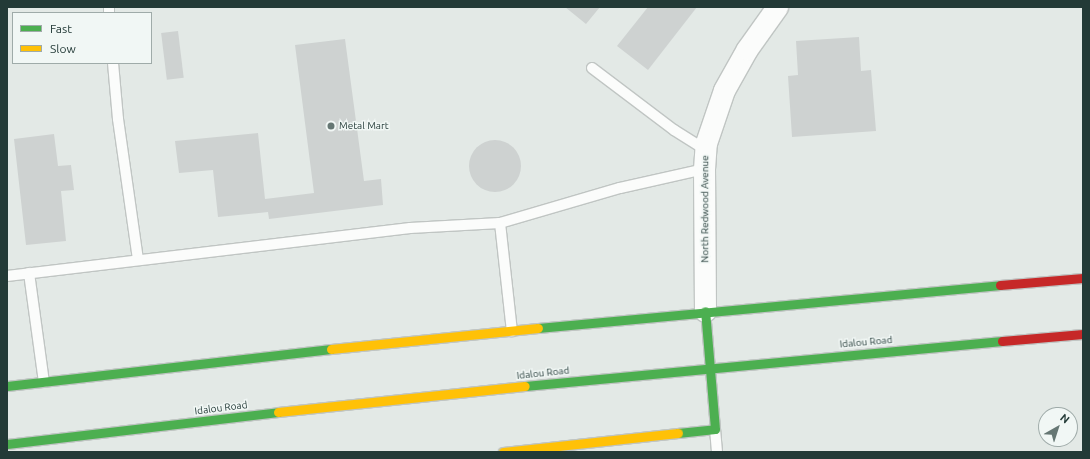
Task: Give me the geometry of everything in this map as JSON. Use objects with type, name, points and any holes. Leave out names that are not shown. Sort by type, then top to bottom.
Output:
[{"type":"main road","points":[[7,386],[705,311],[1083,278]]},
{"type":"main road","name":"North Redwood Avenue","points":[[705,311],[715,429]]},
{"type":"main road","name":"Idalou Road","points":[[7,444],[316,408],[710,367],[1083,334]]},
{"type":"main road","points":[[503,452],[715,429]]},
{"type":"street","name":"North Redwood Avenue","points":[[705,311],[705,159],[712,119],[724,90],[747,49],[777,7]]},
{"type":"lane","points":[[113,64],[118,119],[138,259]]},
{"type":"lane","points":[[592,68],[705,159]]},
{"type":"lane","points":[[7,276],[138,259],[410,228],[500,223],[620,188],[705,159]]},
{"type":"lane","points":[[500,223],[512,331]]},
{"type":"lane","points":[[29,273],[44,382]]},
{"type":"lane","points":[[715,429],[717,452]]},
{"type":"building","points":[[565,7],[600,7],[586,24]]},
{"type":"building","points":[[648,7],[697,7],[648,70],[617,46]]},
{"type":"building","points":[[178,31],[184,78],[167,80],[161,33]]},
{"type":"building","points":[[859,37],[861,71],[871,70],[876,131],[792,137],[788,76],[798,75],[796,41]]},
{"type":"building","points":[[345,39],[364,181],[381,179],[383,205],[269,219],[268,212],[218,217],[213,170],[179,173],[175,141],[258,133],[265,199],[314,193],[295,45]]},
{"type":"building","points":[[54,134],[58,166],[71,165],[74,190],[61,191],[66,241],[26,245],[14,139]]},
{"type":"building","points":[[490,140],[500,140],[514,147],[521,161],[521,171],[514,185],[500,192],[490,192],[480,188],[473,181],[469,171],[469,161],[473,151],[480,144]]},
{"type":"traffic: fast","points":[[538,328],[1000,285]]},
{"type":"traffic: fast","points":[[678,433],[715,429],[705,311]]},
{"type":"traffic: fast","points":[[525,386],[1002,341]]},
{"type":"traffic: fast","points":[[7,386],[331,349]]},
{"type":"traffic: fast","points":[[7,444],[278,412]]},
{"type":"traffic: slow","points":[[331,349],[538,328]]},
{"type":"traffic: slow","points":[[278,412],[525,386]]},
{"type":"traffic: slow","points":[[503,452],[678,433]]},
{"type":"traffic: jam","points":[[1000,285],[1083,278]]},
{"type":"traffic: jam","points":[[1002,341],[1083,334]]},
{"type":"place","name":"Metal Mart","points":[[331,126]]}]
